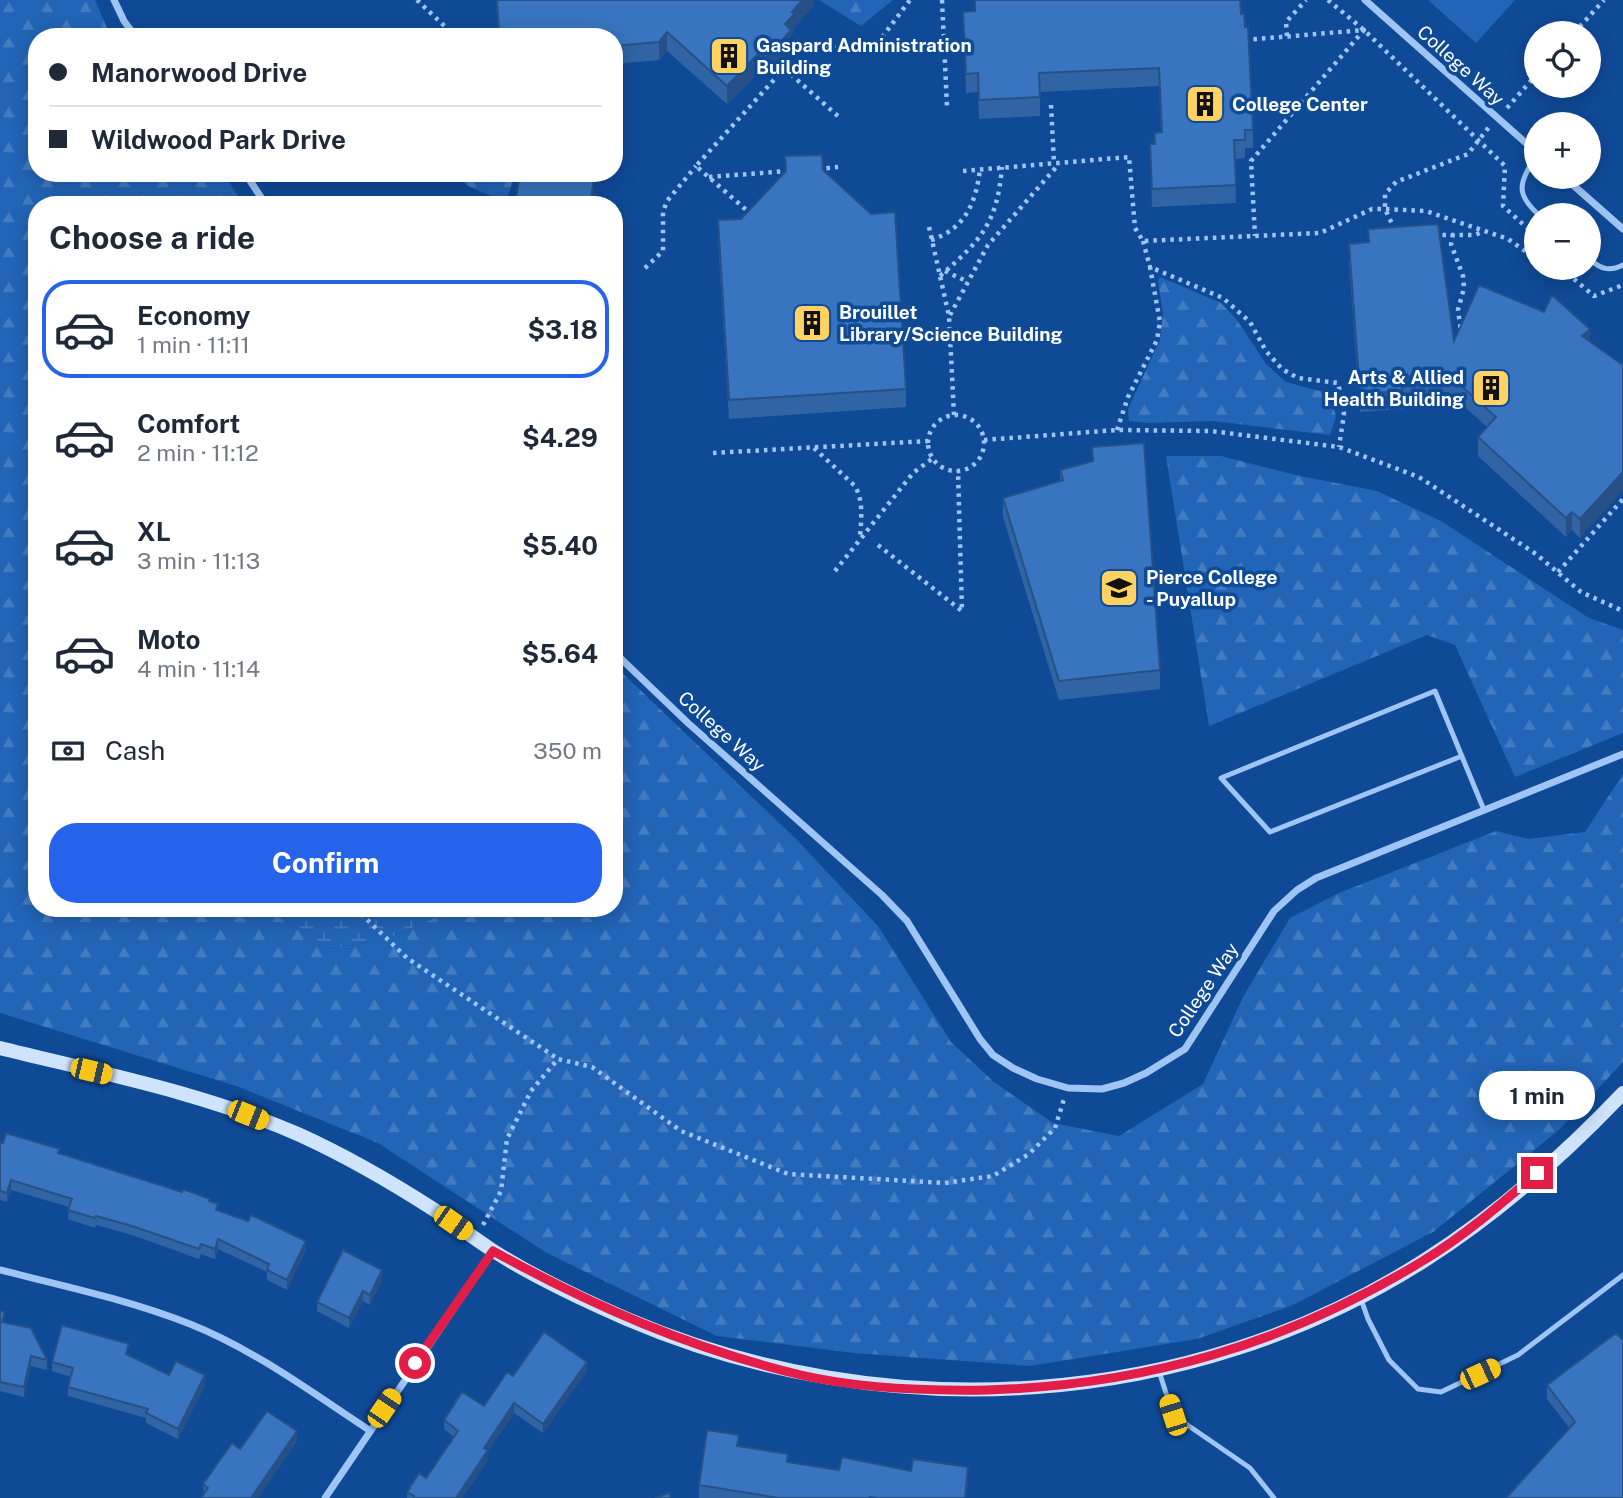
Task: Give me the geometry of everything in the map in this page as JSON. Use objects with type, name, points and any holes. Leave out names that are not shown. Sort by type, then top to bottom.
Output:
[{"type":"street","points":[[114,0],[129,28]]},
{"type":"street","name":"College Way","points":[[1365,0],[1524,143]]},
{"type":"street","points":[[1578,189],[1623,229]]},
{"type":"street","name":"College Way","points":[[623,661],[698,732],[862,876],[907,922],[980,1039],[993,1055],[1025,1074],[1068,1088],[1102,1089],[1124,1083],[1185,1049],[1274,911],[1297,890],[1316,878],[1623,754]]},
{"type":"street","points":[[0,1048],[177,1091],[301,1136],[346,1158],[430,1207],[493,1251],[572,1294],[632,1321],[715,1350],[802,1375],[882,1386],[956,1391],[1026,1388],[1114,1379],[1158,1371],[1248,1345],[1327,1313],[1422,1262],[1491,1212],[1623,1093]]},
{"type":"street","points":[[325,1498],[493,1251]]},
{"type":"street","points":[[0,1270],[127,1303],[191,1324],[263,1360],[369,1430]]},
{"type":"lane","points":[[1524,181],[1523,197],[1526,203]]},
{"type":"lane","points":[[1601,268],[1611,270],[1623,265]]},
{"type":"lane","points":[[1462,756],[1270,832],[1221,778],[1435,691],[1462,756],[1484,810]]},
{"type":"lane","points":[[1360,1296],[1368,1319],[1389,1360],[1418,1389],[1441,1392],[1518,1355],[1623,1275]]},
{"type":"lane","points":[[1158,1371],[1173,1415],[1250,1468],[1274,1498]]},
{"type":"path","points":[[417,0],[448,28]]},
{"type":"path","points":[[876,45],[910,0]]},
{"type":"path","points":[[942,0],[947,107]]},
{"type":"path","points":[[1287,36],[1286,22],[1306,0]]},
{"type":"path","points":[[1328,0],[1364,30],[1505,166],[1503,206],[1524,225]]},
{"type":"path","points":[[1585,21],[1604,0]]},
{"type":"path","points":[[1245,40],[1364,30]]},
{"type":"path","points":[[1255,236],[1251,161],[1364,30]]},
{"type":"path","points":[[645,268],[663,251],[663,212],[667,201],[801,50],[944,41]]},
{"type":"path","points":[[778,64],[839,117]]},
{"type":"path","points":[[1399,237],[1385,209],[1385,194],[1396,182],[1468,153],[1524,88]]},
{"type":"path","points":[[949,316],[988,245],[1056,163],[1051,105]]},
{"type":"path","points":[[963,171],[1129,157],[1135,228],[1143,241],[1150,267],[1160,322],[1157,340],[1128,397],[1117,430]]},
{"type":"path","points":[[696,166],[758,220]]},
{"type":"path","points":[[812,169],[838,167]]},
{"type":"path","points":[[940,276],[979,237],[992,218],[1000,195],[1002,167]]},
{"type":"path","points":[[931,240],[947,234],[975,201],[980,169]]},
{"type":"path","points":[[709,177],[799,170]]},
{"type":"path","points":[[1143,241],[1320,233],[1371,209],[1385,209],[1426,211],[1508,239],[1524,250]]},
{"type":"path","points":[[929,227],[949,316],[954,415]]},
{"type":"path","points":[[1426,236],[1475,235],[1485,231]]},
{"type":"path","points":[[1453,234],[1451,244],[1463,276],[1464,288],[1458,310],[1461,332]]},
{"type":"path","points":[[1150,267],[1223,298],[1250,322],[1266,351],[1282,369],[1298,378],[1338,383],[1344,414],[1339,447]]},
{"type":"path","points":[[944,271],[968,282]]},
{"type":"path","points":[[1575,280],[1594,296],[1623,285]]},
{"type":"path","points":[[954,415],[965,416],[974,421],[984,440],[977,461],[958,471],[939,465],[933,458],[928,440],[936,423],[944,417],[954,415]]},
{"type":"path","points":[[984,440],[1117,430],[1211,431],[1339,447],[1419,477],[1490,522],[1581,592],[1623,611]]},
{"type":"path","points":[[713,453],[928,440]]},
{"type":"path","points":[[813,447],[855,485],[862,501],[860,540]]},
{"type":"path","points":[[835,571],[913,473],[933,458]]},
{"type":"path","points":[[878,545],[961,611],[958,471]]},
{"type":"path","points":[[1558,572],[1623,499]]},
{"type":"path","points":[[364,917],[407,958],[558,1059],[592,1068],[681,1131],[788,1174],[945,1183],[993,1177],[1029,1154],[1055,1128],[1068,1088]]},
{"type":"path","points":[[475,1239],[502,1191],[507,1139],[531,1091],[558,1059]]},
{"type":"green space","points":[[0,0],[95,0],[107,28],[28,28],[28,182],[229,182],[238,196],[28,196],[28,917],[278,917],[329,949],[387,939],[436,917],[623,917],[623,674],[796,839],[878,926],[951,1042],[994,1082],[1053,1123],[1119,1136],[1203,1084],[1243,997],[1290,918],[1339,893],[1496,831],[1529,839],[1585,832],[1623,774],[1623,1062],[1559,1130],[1433,1232],[1293,1305],[1197,1339],[1030,1366],[854,1353],[717,1336],[545,1252],[378,1143],[236,1086],[0,1013]]},
{"type":"green space","points":[[819,0],[893,0],[861,26]]},
{"type":"green space","points":[[1428,0],[1515,0],[1476,43]]},
{"type":"green space","points":[[463,182],[512,182],[508,196],[492,196]]},
{"type":"green space","points":[[1160,277],[1221,303],[1237,320],[1266,364],[1286,382],[1331,394],[1336,417],[1330,435],[1212,421],[1129,421],[1128,409],[1160,340],[1163,313],[1158,281]]},
{"type":"green space","points":[[1166,456],[1221,456],[1300,476],[1377,491],[1441,521],[1589,618],[1623,630],[1623,733],[1515,777],[1455,645],[1427,635],[1209,726]]},
{"type":"green space","points":[[278,917],[436,917],[387,939],[329,949]]},
{"type":"building","name":"Gaspard Administration Building","points":[[497,0],[802,0],[785,24],[791,30],[766,58],[760,52],[727,86],[667,32],[659,42],[623,45],[623,28],[499,28]]},
{"type":"building","name":"College Center","points":[[975,0],[1240,0],[1241,14],[1244,13],[1245,27],[1248,27],[1253,130],[1245,130],[1245,140],[1234,140],[1236,185],[1152,189],[1150,144],[1155,144],[1154,133],[1162,132],[1159,68],[1039,73],[1040,97],[979,100],[978,73],[966,74],[963,12],[975,11]]},
{"type":"building","name":"Brouillet Library/Science Building","points":[[822,155],[823,170],[871,214],[895,212],[906,389],[729,400],[718,220],[741,219],[786,171],[785,156]]},
{"type":"building","points":[[519,182],[594,182],[591,196],[516,196]]},
{"type":"building","name":"Arts & Allied Health Building","points":[[1438,224],[1454,341],[1479,285],[1544,312],[1552,295],[1590,329],[1582,336],[1623,365],[1623,472],[1580,519],[1572,512],[1566,518],[1478,437],[1496,417],[1448,374],[1401,377],[1402,391],[1360,394],[1349,244],[1369,242],[1368,229]]},
{"type":"building","points":[[1144,443],[1160,670],[1059,681],[1003,498],[1063,480],[1060,470],[1093,461],[1092,447]]},
{"type":"building","points":[[6,1133],[60,1149],[58,1153],[182,1192],[183,1189],[218,1204],[216,1210],[248,1221],[251,1215],[306,1241],[287,1280],[267,1270],[269,1264],[218,1239],[215,1249],[201,1244],[199,1249],[132,1226],[68,1210],[72,1199],[11,1180],[7,1193],[0,1191],[0,1142],[3,1143]]},
{"type":"building","points":[[343,1250],[382,1270],[370,1295],[363,1291],[349,1318],[317,1302]]},
{"type":"building","points":[[0,1311],[5,1312],[2,1322],[31,1328],[47,1360],[31,1356],[24,1387],[0,1382]]},
{"type":"building","points":[[62,1325],[129,1344],[126,1354],[169,1375],[176,1361],[205,1375],[178,1429],[146,1413],[148,1409],[68,1387],[73,1368],[52,1362]]},
{"type":"building","points":[[544,1332],[587,1362],[543,1424],[514,1403],[484,1448],[488,1450],[456,1498],[413,1498],[414,1496],[407,1492],[419,1473],[426,1478],[458,1431],[444,1420],[462,1392],[484,1406],[507,1372],[513,1376]]},
{"type":"building","points":[[1616,1333],[1623,1340],[1623,1498],[1506,1498],[1575,1422],[1547,1385]]},
{"type":"building","points":[[267,1411],[297,1431],[251,1498],[201,1498],[208,1488],[203,1484],[232,1443],[240,1449]]},
{"type":"building","points":[[707,1430],[739,1435],[737,1446],[788,1454],[787,1462],[839,1470],[842,1457],[911,1471],[913,1459],[968,1467],[965,1498],[779,1498],[699,1485]]},
{"type":"building","points":[[669,1493],[671,1498],[655,1498]]},
{"type":"place","name":"Gaspard Administration Building","points":[[729,56]]},
{"type":"place","name":"College Center","points":[[1205,104]]},
{"type":"place","name":"Brouillet Library/Science Building","points":[[812,323]]},
{"type":"place","name":"Arts & Allied Health Building","points":[[1491,388]]},
{"type":"place","name":"Pierce College - Puyallup","points":[[1119,588]]},
{"type":"route","points":[[415,1363],[493,1251],[572,1294],[632,1321],[715,1350],[802,1375],[849,1383],[956,1391],[1026,1388],[1114,1379],[1158,1371],[1248,1345],[1327,1313],[1422,1262],[1465,1233],[1537,1173]]}]
